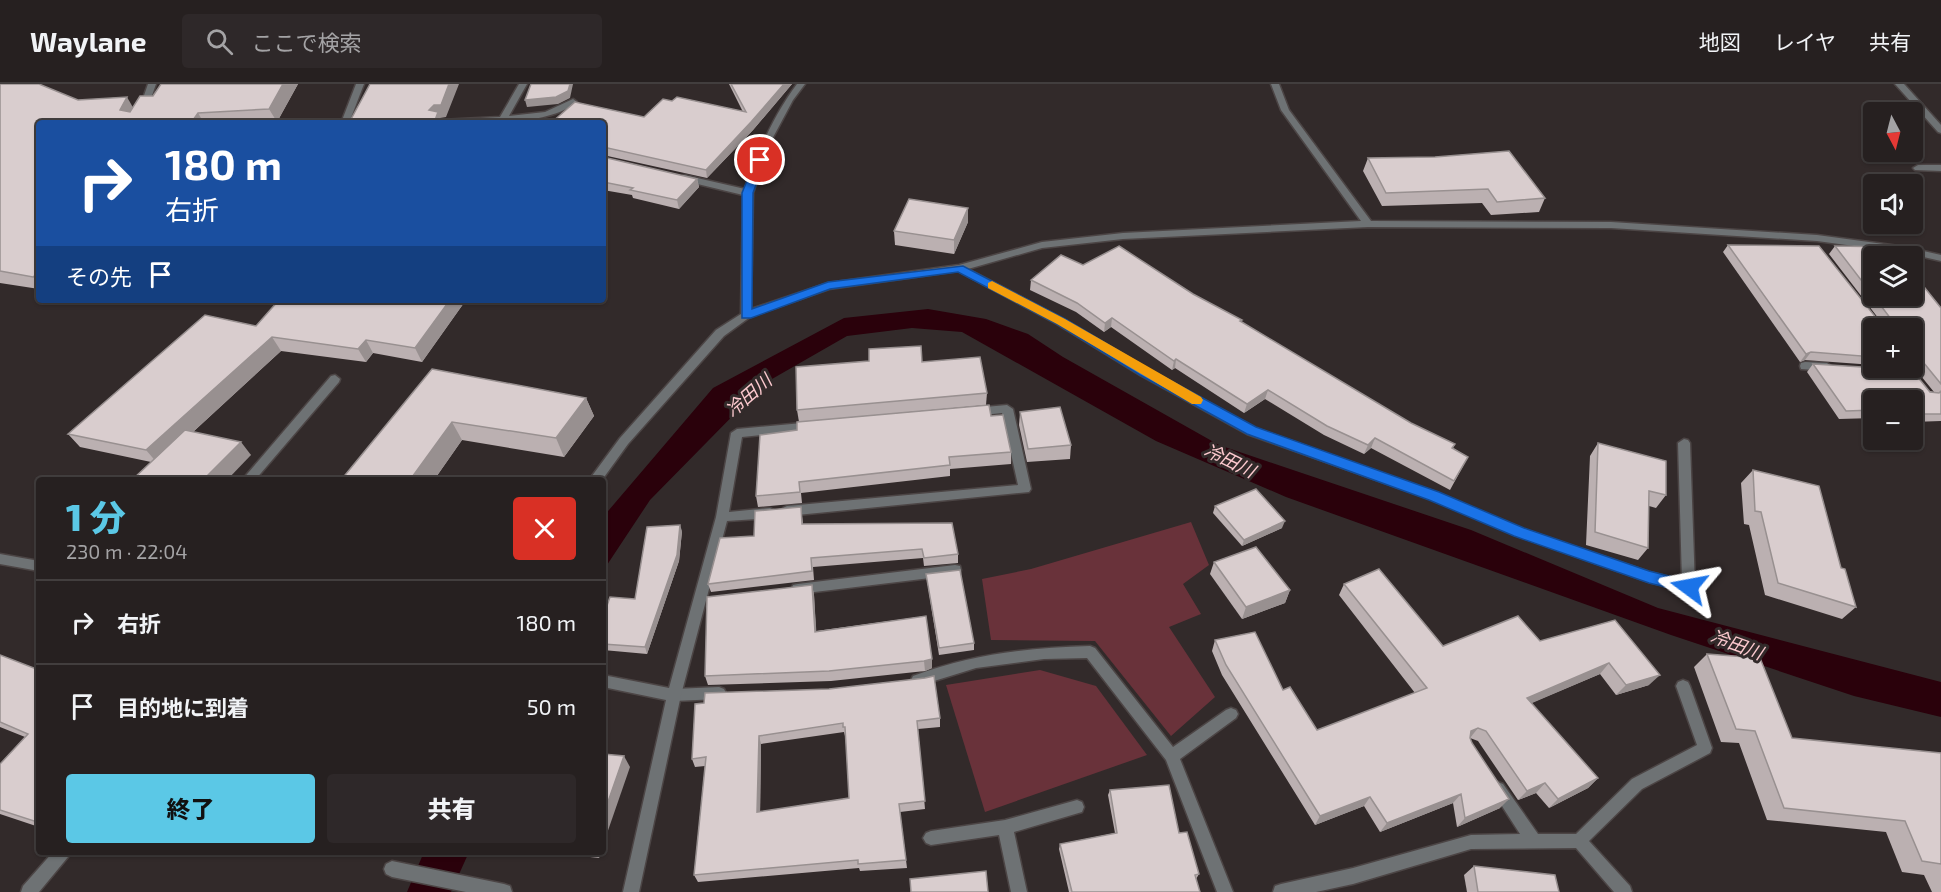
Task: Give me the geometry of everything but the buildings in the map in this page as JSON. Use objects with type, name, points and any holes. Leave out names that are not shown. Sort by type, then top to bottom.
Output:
[{"type":"street","points":[[137,120],[152,84]]},
{"type":"street","points":[[346,120],[360,84]]},
{"type":"street","points":[[503,119],[523,84]]},
{"type":"street","points":[[746,315],[747,193],[766,143],[789,100],[801,84]]},
{"type":"street","points":[[1275,84],[1285,110],[1368,224]]},
{"type":"street","points":[[1899,84],[1941,130]]},
{"type":"street","points":[[488,120],[547,114],[573,102]]},
{"type":"street","points":[[1918,168],[1941,168]]},
{"type":"street","points":[[670,174],[747,193]]},
{"type":"street","points":[[597,477],[624,441],[720,333],[746,315],[828,286],[959,268],[1042,244],[1134,235],[1368,224],[1611,225],[1809,237],[1906,250],[1941,258]]},
{"type":"street","points":[[1809,237],[1816,246]]},
{"type":"street","points":[[959,268],[1061,322],[1144,372],[1251,431],[1434,496],[1519,532],[1649,577],[1689,587],[1684,443]]},
{"type":"street","points":[[1805,366],[1840,368]]},
{"type":"street","points":[[251,477],[336,379]]},
{"type":"street","points":[[722,517],[1025,489],[1007,409],[960,413]]},
{"type":"street","points":[[631,892],[674,694],[705,600],[737,433],[831,425]]},
{"type":"street","points":[[0,559],[36,565]]},
{"type":"street","points":[[781,591],[955,570]]},
{"type":"street","points":[[902,681],[925,679],[976,662],[1044,653],[1090,652],[1172,756],[1225,892]]},
{"type":"street","points":[[606,682],[674,694],[730,693]]},
{"type":"street","points":[[1281,892],[1353,876],[1471,842],[1579,841],[1637,784],[1705,748],[1683,686]]},
{"type":"street","points":[[1172,756],[1231,714]]},
{"type":"street","points":[[1490,777],[1534,841]]},
{"type":"street","points":[[931,838],[1005,827],[1077,807]]},
{"type":"street","points":[[1005,827],[1019,892]]},
{"type":"street","points":[[1579,841],[1624,892]]},
{"type":"street","points":[[29,892],[60,855]]},
{"type":"street","points":[[392,868],[504,892]]},
{"type":"shaded area","points":[[1191,522],[1209,565],[1183,584],[1201,614],[1169,627],[1215,697],[1171,736],[1095,641],[991,640],[982,579],[1031,569]]},
{"type":"shaded area","points":[[1040,670],[1096,686],[1147,755],[985,812],[946,685]]},
{"type":"water","name":"冷田川","points":[[928,309],[986,319],[1028,334],[1063,357],[1219,445],[1471,530],[1658,608],[1941,682],[1941,717],[1854,696],[1671,635],[1286,497],[1156,441],[962,332],[912,328],[847,336],[765,383],[650,500],[606,566],[606,513],[713,388],[844,318]]},
{"type":"water","points":[[423,855],[468,855],[451,892],[407,892]]},
{"type":"slow traffic","points":[[992,285],[1197,400]]},
{"type":"route","points":[[760,160],[747,193],[746,315],[828,286],[959,268],[1061,322],[1144,372],[1251,431],[1434,496],[1519,532],[1649,577],[1689,587]]}]
